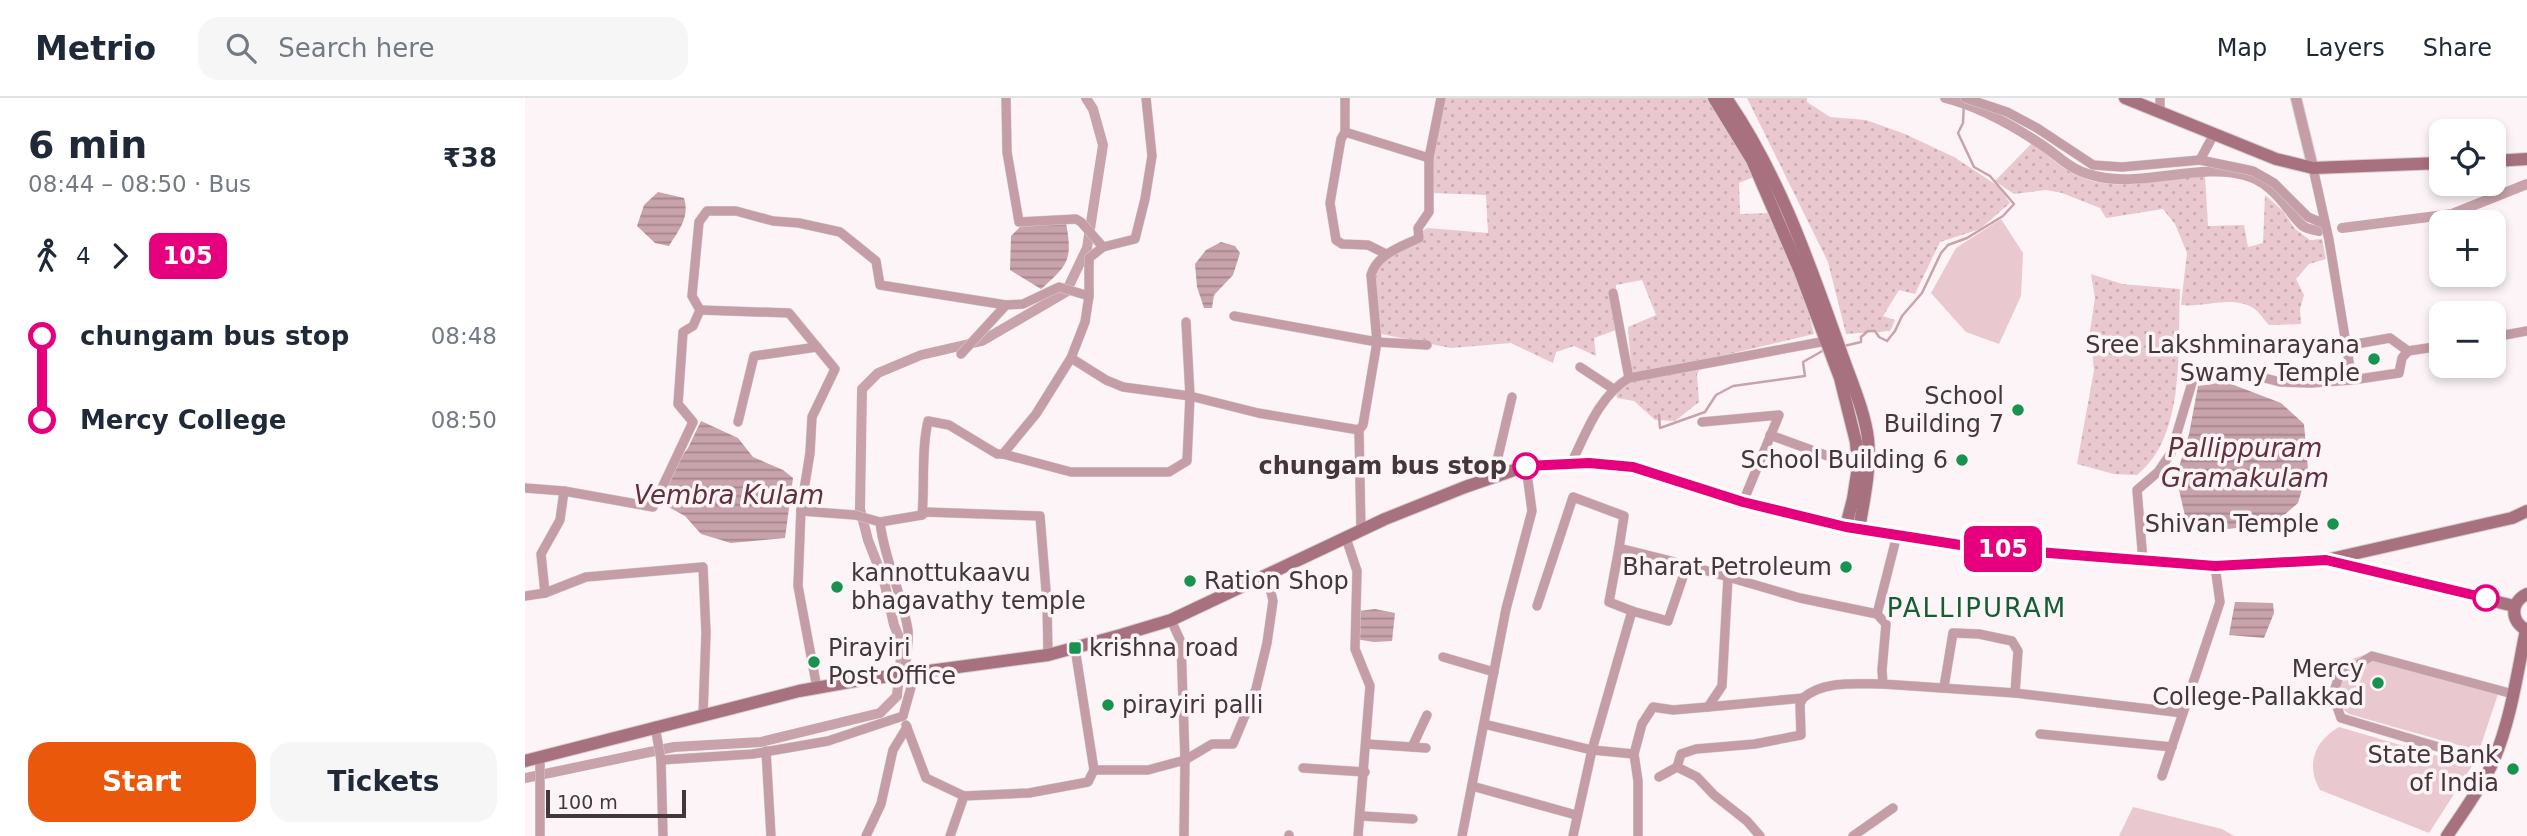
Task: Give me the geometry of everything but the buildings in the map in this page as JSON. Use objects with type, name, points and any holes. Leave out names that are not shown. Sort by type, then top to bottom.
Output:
[{"type":"main road","points":[[1714,98],[1752,160],[1800,269],[1840,378],[1856,442],[1858,467],[1846,527]]},
{"type":"main road","points":[[1726,98],[1744,126],[1780,195],[1825,306],[1868,435],[1870,468],[1859,529]]},
{"type":"main road","points":[[2125,98],[2276,159],[2313,168],[2429,163]]},
{"type":"main road","points":[[2506,160],[2527,159]]},
{"type":"main road","points":[[525,761],[655,726],[817,688],[1048,656],[1171,620],[1361,531],[1526,466],[1589,463],[1633,467],[1743,502],[1846,527],[1897,536],[1973,547],[2215,566],[2326,560],[2424,539],[2527,512]]},
{"type":"main road","points":[[2326,560],[2514,606]]},
{"type":"main road","points":[[2447,836],[2470,803],[2492,763],[2507,724],[2527,630],[2517,623],[2513,612],[2517,601],[2527,594]]},
{"type":"street","points":[[1006,98],[1007,152],[1019,222],[1076,219],[1103,247]]},
{"type":"street","points":[[1003,454],[1036,414],[1071,358],[1085,323],[1089,296],[1089,258],[1103,247],[1135,239],[1152,156],[1146,98]]},
{"type":"street","points":[[1345,98],[1345,132],[1341,139],[1330,203],[1335,240],[1342,244],[1368,245],[1387,254]]},
{"type":"street","points":[[1361,531],[1359,430],[1363,425],[1377,342],[1371,275],[1374,266],[1387,254],[1419,238],[1418,228],[1429,212],[1429,158],[1440,98]]},
{"type":"street","points":[[1965,98],[2007,112],[2093,165],[2122,167],[2200,160],[2253,171],[2274,183],[2308,217],[2325,224]]},
{"type":"street","points":[[2160,98],[2160,112]]},
{"type":"street","points":[[2296,98],[2329,240],[2352,380]]},
{"type":"street","points":[[1345,132],[1429,158]]},
{"type":"street","points":[[2200,160],[2214,134]]},
{"type":"street","points":[[700,310],[692,296],[699,222],[707,211],[736,211],[773,221],[799,223],[840,232],[876,261],[880,285],[1006,305],[1023,304],[1059,287],[1089,296]]},
{"type":"street","points":[[1613,293],[1629,377]]},
{"type":"street","points":[[961,354],[1006,305]]},
{"type":"street","points":[[700,310],[789,313],[835,369],[812,416],[810,453],[801,511],[798,586],[817,688]]},
{"type":"street","points":[[525,488],[564,491],[653,507],[694,422],[678,404],[683,332],[693,326],[700,310]]},
{"type":"street","points":[[1234,316],[1377,342],[1427,345]]},
{"type":"street","points":[[922,515],[924,441],[928,421],[949,425],[997,454],[1071,472],[1169,472],[1187,461],[1190,396],[1186,323]]},
{"type":"street","points":[[2506,335],[2527,331]]},
{"type":"street","points":[[2345,346],[2390,338],[2408,351]]},
{"type":"street","points":[[1571,464],[1612,388],[1629,377],[1826,341]]},
{"type":"street","points":[[738,422],[754,356],[817,347]]},
{"type":"street","points":[[2143,561],[2137,490],[2158,472],[2171,453],[2194,376],[2234,370],[2280,382],[2352,380],[2399,373],[2402,358],[2408,351],[2429,348]]},
{"type":"street","points":[[1071,358],[1106,380],[1123,387],[1190,396],[1258,413],[1359,430]]},
{"type":"street","points":[[1580,367],[1612,388]]},
{"type":"street","points":[[1493,478],[1512,397]]},
{"type":"street","points":[[1702,422],[1779,415],[1743,502]]},
{"type":"street","points":[[1770,435],[1858,467]]},
{"type":"street","points":[[1462,836],[1506,609],[1532,511],[1526,466]]},
{"type":"street","points":[[545,593],[541,554],[561,520],[564,491]]},
{"type":"street","points":[[1537,606],[1573,497],[1624,516],[1609,602],[1668,621],[1687,565]]},
{"type":"street","points":[[801,511],[855,515],[880,522],[922,515],[925,512],[1040,516],[1048,656]]},
{"type":"street","points":[[880,522],[881,537],[900,594],[908,633],[905,669],[915,673],[903,716],[926,778],[964,796],[1029,793],[1088,782],[1094,770],[1075,648]]},
{"type":"street","points":[[1877,614],[1897,536]]},
{"type":"street","points":[[1346,538],[1357,571],[1355,649],[1370,686],[1359,836]]},
{"type":"street","points":[[1619,548],[1800,598],[1877,614],[1886,624],[1883,684]]},
{"type":"street","points":[[2162,776],[2220,602],[2215,566]]},
{"type":"street","points":[[525,596],[545,593],[586,577],[703,568],[706,633],[703,715]]},
{"type":"street","points":[[1094,770],[1148,770],[1185,760],[1212,744],[1233,744],[1256,689],[1267,643],[1273,601],[1267,575]]},
{"type":"street","points":[[1708,707],[1722,687],[1728,578]]},
{"type":"street","points":[[1573,836],[1592,750],[1632,611]]},
{"type":"street","points":[[1171,620],[1181,642],[1185,760],[1184,836]]},
{"type":"street","points":[[1944,687],[1953,633],[1979,634],[2012,641],[2018,650],[2015,693]]},
{"type":"street","points":[[2492,763],[2341,718],[2333,695],[2339,676],[2372,656],[2513,694]]},
{"type":"street","points":[[1443,657],[1494,672]]},
{"type":"street","points":[[1658,777],[1677,767],[1681,754],[1696,749],[1755,744],[1801,735],[1800,704],[1803,698],[1811,690],[1835,685],[1944,687],[2183,713]]},
{"type":"street","points":[[1638,836],[1638,781],[1634,754],[1642,724],[1653,707],[1674,710],[1803,698]]},
{"type":"street","points":[[1412,747],[1427,715]]},
{"type":"street","points":[[660,758],[766,751],[828,741],[903,716]]},
{"type":"street","points":[[1484,723],[1592,750],[1634,754]]},
{"type":"street","points":[[655,726],[660,758],[663,836]]},
{"type":"street","points":[[866,836],[881,804],[893,750],[907,727]]},
{"type":"street","points":[[2040,734],[2172,747]]},
{"type":"street","points":[[1367,744],[1426,748]]},
{"type":"street","points":[[766,751],[771,836]]},
{"type":"street","points":[[540,757],[540,836]]},
{"type":"street","points":[[1677,767],[1697,776],[1760,836]]},
{"type":"street","points":[[1303,768],[1365,772]]},
{"type":"street","points":[[1472,786],[1576,816]]},
{"type":"street","points":[[950,836],[964,796]]},
{"type":"street","points":[[1853,836],[1893,808]]},
{"type":"street","points":[[1362,816],[1413,819]]},
{"type":"shaded area","points":[[1446,98],[1707,98],[1732,133],[1754,177],[1739,183],[1740,214],[1771,213],[1799,276],[1814,334],[1705,360],[1697,374],[1699,402],[1675,421],[1655,420],[1634,401],[1617,398],[1614,385],[1632,376],[1628,327],[1656,315],[1642,280],[1616,285],[1616,330],[1594,338],[1596,356],[1574,346],[1556,352],[1553,363],[1511,343],[1451,348],[1381,334],[1374,275],[1390,251],[1427,228],[1488,233],[1486,195],[1432,193],[1433,138]]},
{"type":"shaded area","points":[[1747,98],[1807,98],[1807,102],[1830,117],[1866,120],[1905,134],[1954,157],[1998,186],[2010,203],[1980,229],[1940,242],[1915,294],[1899,290],[1883,316],[1895,320],[1890,331],[1846,334],[1828,262]]},
{"type":"shaded area","points":[[2032,143],[2068,171],[2096,182],[2127,184],[2205,176],[2208,226],[2244,225],[2248,247],[2263,243],[2265,195],[2283,211],[2295,229],[2310,240],[2322,239],[2326,259],[2309,264],[2296,279],[2304,295],[2300,309],[2301,324],[2269,325],[2255,309],[2236,302],[2181,305],[2187,253],[2175,224],[2163,209],[2106,218],[2100,208],[2062,193],[2046,190],[2014,194],[1995,181]]},
{"type":"shaded area","points":[[2001,219],[2023,253],[2021,296],[1999,344],[1966,332],[1931,293],[1956,248]]},
{"type":"shaded area","points":[[2091,274],[2122,284],[2180,289],[2178,363],[2172,414],[2153,458],[2137,475],[2114,474],[2077,464],[2094,370],[2090,331],[2095,298]]},
{"type":"shaded area","points":[[2370,653],[2499,691],[2479,751],[2349,714],[2340,706],[2340,679],[2352,659]]},
{"type":"shaded area","points":[[2339,727],[2472,766],[2429,833],[2320,790],[2313,771],[2315,754],[2324,739]]},
{"type":"shaded area","points":[[2133,807],[2222,829],[2234,836],[2119,836]]},
{"type":"water","points":[[658,192],[684,198],[686,211],[683,223],[669,246],[655,243],[637,226],[644,205]]},
{"type":"water","points":[[1066,223],[1069,246],[1066,261],[1041,289],[1010,270],[1011,236],[1023,224]]},
{"type":"water","points":[[1221,242],[1235,246],[1240,253],[1233,275],[1214,295],[1212,308],[1204,308],[1197,287],[1195,264],[1206,250]]},
{"type":"water","name":"Pallippuram Gramakulam","points":[[2226,382],[2281,403],[2304,424],[2308,469],[2298,503],[2275,523],[2228,529],[2186,520],[2176,477],[2189,434],[2198,386]]},
{"type":"water","name":"Vembra Kulam","points":[[701,421],[738,438],[753,457],[783,470],[793,478],[785,538],[731,543],[701,534],[685,516],[663,504],[663,481],[688,448]]},
{"type":"water","points":[[2235,602],[2273,603],[2274,613],[2264,638],[2229,635]]},
{"type":"water","points":[[1375,609],[1395,613],[1392,641],[1355,639],[1359,611]]},
{"type":"waterway","points":[[900,667],[902,645],[860,509],[862,389],[878,373],[921,355],[982,341],[1066,292],[1087,248],[1103,145],[1093,109],[1086,98]]},
{"type":"waterway","points":[[1945,98],[1981,110],[2036,141],[2080,171],[2100,177],[2136,179],[2210,172],[2228,172],[2251,177],[2275,193],[2303,226],[2319,231]]},
{"type":"waterway","points":[[1844,346],[1861,342],[1861,337],[1868,331],[1875,331],[1887,341],[1902,316],[1922,293],[1941,253],[1948,245],[1967,238],[2003,216],[2014,204],[1990,176],[1974,167],[1958,133],[1963,123],[1964,102]]},
{"type":"waterway","points":[[2342,228],[2452,214],[2527,184]]},
{"type":"waterway","points":[[1659,415],[1660,428],[1705,412],[1716,395],[1733,386],[1805,376],[1803,362],[1824,350]]},
{"type":"waterway","points":[[525,778],[674,747],[761,742],[880,713],[897,696],[898,684]]},
{"type":"bus line","name":"105","points":[[1526,466],[1589,463],[1633,467],[1743,502],[1846,527],[1973,547],[2215,566],[2326,560],[2486,598]]},
{"type":"place","name":"Sree Lakshminarayana Swamy Temple","points":[[2374,359]]},
{"type":"place","name":"School Building 7","points":[[2018,410]]},
{"type":"place","name":"School Building 6","points":[[1962,460]]},
{"type":"place","name":"chungam bus stop","points":[[1526,466]]},
{"type":"place","name":"Shivan Temple","points":[[2333,524]]},
{"type":"place","name":"Bharat Petroleum","points":[[1846,567]]},
{"type":"place","name":"Ration Shop","points":[[1190,581]]},
{"type":"place","name":"kannottukaavu bhagavathy temple","points":[[837,587]]},
{"type":"place","name":"krishna road","points":[[1075,648]]},
{"type":"place","name":"Pirayiri Post Office","points":[[814,662]]},
{"type":"place","name":"Mercy College-Pallakkad","points":[[2378,683]]},
{"type":"place","name":"pirayiri palli","points":[[1108,705]]},
{"type":"place","name":"State Bank of India","points":[[2513,769]]},
{"type":"district","name":"PALLIPURAM","points":[[1977,608]]}]
